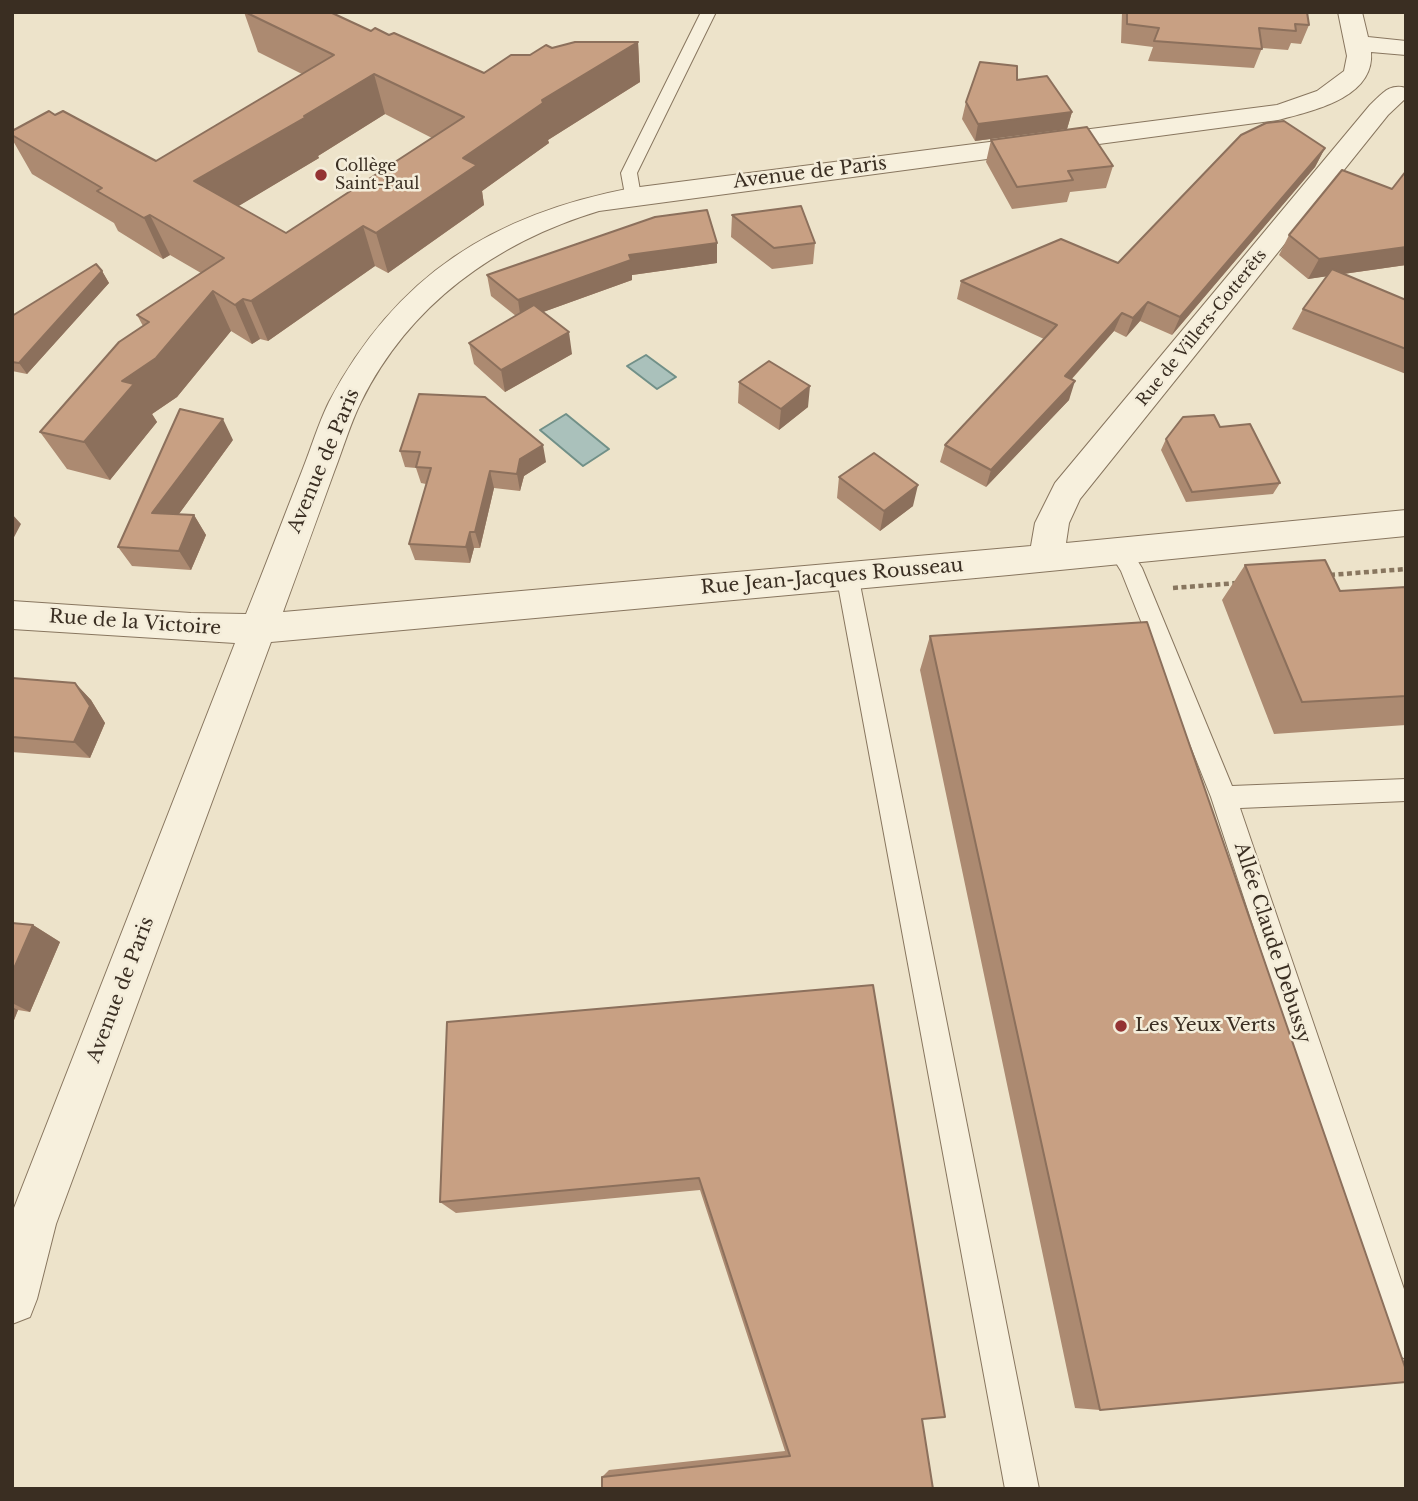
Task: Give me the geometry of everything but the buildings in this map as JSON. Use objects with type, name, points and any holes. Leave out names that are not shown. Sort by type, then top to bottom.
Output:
[{"type":"street","points":[[1350,12],[1359,61],[1356,71],[1397,103]]},
{"type":"street","points":[[1355,43],[1406,48]]},
{"type":"street","name":"Avenue de Paris","points":[[12,1299],[32,1224],[344,404],[378,348],[436,284],[475,253],[534,222],[587,204],[1278,112],[1319,101],[1347,82],[1356,71]]},
{"type":"street","points":[[1331,93],[1397,103]]},
{"type":"street","name":"Rue de Villers-Cotterêts","points":[[1047,556],[1052,523],[1067,492],[1397,103]]},
{"type":"street","name":"Rue Jean-Jacques Rousseau","points":[[258,629],[1406,523]]},
{"type":"street","name":"Rue de la Victoire","points":[[12,615],[191,628],[258,629]]},
{"type":"lane","points":[[632,196],[629,173],[709,12]]},
{"type":"lane","name":"Allée Claude Debussy","points":[[1119,550],[1132,568],[1224,797],[1406,1343]]},
{"type":"lane","points":[[847,574],[1022,1489]]},
{"type":"lane","points":[[1224,797],[1406,790]]},
{"type":"path","points":[[1326,576],[1406,569]]},
{"type":"path","points":[[1140,591],[1246,582]]},
{"type":"water","points":[[646,355],[676,377],[657,389],[627,366]]},
{"type":"water","points":[[566,414],[609,449],[583,466],[540,430]]},
{"type":"place","name":"Collège Saint-Paul","points":[[321,175]]},
{"type":"place","name":"Les Yeux Verts","points":[[1121,1026]]}]
